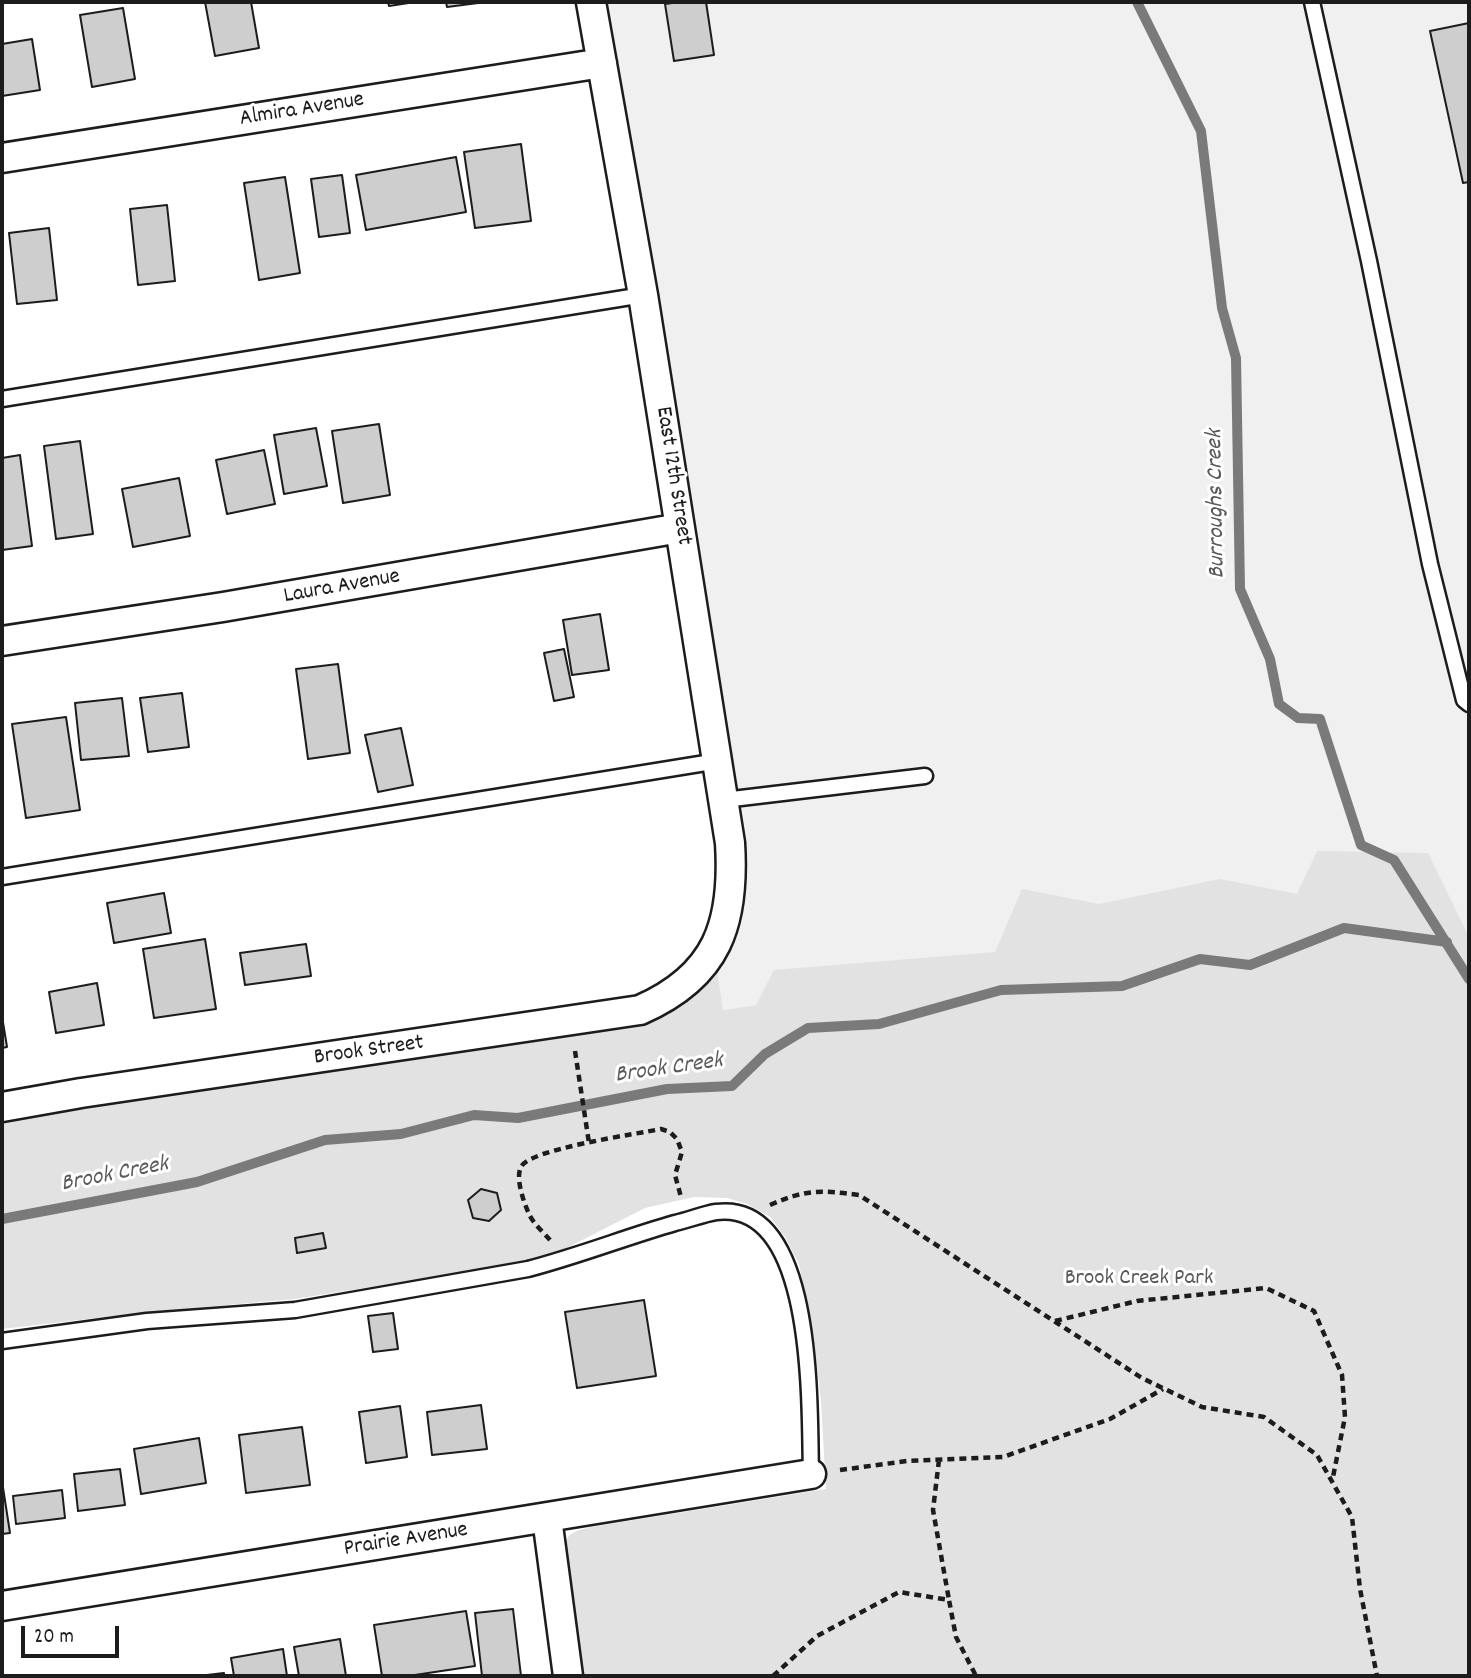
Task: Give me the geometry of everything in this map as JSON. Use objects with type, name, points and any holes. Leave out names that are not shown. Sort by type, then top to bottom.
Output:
[{"type":"street","name":"East 12th Street","points":[[591,2],[643,295],[724,800],[732,877],[725,925],[714,949]]},
{"type":"street","name":"Almira Avenue","points":[[2,158],[602,63]]},
{"type":"street","name":"Laura Avenue","points":[[2,641],[223,607],[680,528]]},
{"type":"street","name":"Brook Street","points":[[2,1107],[640,1010],[663,1000],[681,987],[714,949]]},
{"type":"street","name":"Prairie Avenue","points":[[2,1606],[811,1474]]},
{"type":"street","points":[[547,1518],[569,1676]]},
{"type":"lane","points":[[1312,2],[1372,274],[1430,564],[1464,700],[1469,704]]},
{"type":"lane","points":[[2,399],[643,295]]},
{"type":"lane","points":[[2,877],[718,761]]},
{"type":"lane","points":[[724,800],[925,776]]},
{"type":"lane","points":[[2,1341],[148,1321],[295,1310],[528,1269],[686,1220],[718,1212],[747,1214],[775,1238],[790,1267],[803,1322],[811,1474]]},
{"type":"path","points":[[578,1073],[589,1143]]},
{"type":"path","points":[[566,1259],[529,1215],[518,1176],[520,1167],[526,1160],[545,1152],[661,1129],[670,1132],[677,1139],[682,1152],[675,1175],[686,1220]]},
{"type":"path","points":[[747,1214],[787,1197],[822,1190],[859,1195],[1142,1378],[1202,1408],[1264,1418],[1317,1455],[1352,1517],[1360,1589],[1377,1676]]},
{"type":"path","points":[[1054,1321],[1137,1301],[1266,1287],[1314,1311],[1342,1375],[1345,1417],[1332,1482]]},
{"type":"path","points":[[811,1474],[907,1461],[1003,1457],[1110,1419],[1164,1389]]},
{"type":"path","points":[[939,1460],[933,1510],[956,1637],[976,1676]]},
{"type":"path","points":[[774,1676],[817,1636],[899,1592],[949,1600]]},
{"type":"shaded area","points":[[606,2],[1469,2],[1469,1112],[1375,908],[723,1010],[717,969],[742,920],[746,874],[745,847]]},
{"type":"green space","name":"Brook Creek Park","points":[[1317,851],[1428,853],[1469,937],[1469,1676],[581,1676],[565,1554],[566,1541],[571,1534],[591,1527],[826,1489],[814,1340],[799,1264],[785,1237],[770,1217],[747,1204],[727,1198],[694,1197],[645,1208],[545,1259],[295,1299],[2,1329],[2,1118],[159,1092],[636,1025],[669,1012],[717,969],[723,1010],[756,1005],[774,970],[995,952],[1022,889],[1099,904],[1220,879],[1297,894]]},
{"type":"building","points":[[205,2],[251,2],[259,48],[215,56]]},
{"type":"building","points":[[388,2],[415,2],[389,6]]},
{"type":"building","points":[[446,2],[486,2],[447,7]]},
{"type":"building","points":[[706,2],[714,55],[674,61],[665,4]]},
{"type":"building","points":[[123,8],[135,79],[92,87],[80,15]]},
{"type":"building","points":[[1469,23],[1469,182],[1463,183],[1430,31]]},
{"type":"building","points":[[32,39],[40,90],[2,96],[2,44]]},
{"type":"building","points":[[521,144],[531,221],[475,228],[464,152]]},
{"type":"building","points":[[456,157],[466,212],[366,230],[356,175]]},
{"type":"building","points":[[342,175],[350,233],[319,237],[311,179]]},
{"type":"building","points":[[285,177],[300,273],[259,280],[244,183]]},
{"type":"building","points":[[167,205],[175,281],[138,285],[130,209]]},
{"type":"building","points":[[49,228],[57,300],[17,304],[9,233]]},
{"type":"building","points":[[379,424],[390,495],[343,503],[332,431]]},
{"type":"building","points":[[316,428],[327,486],[284,494],[274,435]]},
{"type":"building","points":[[80,441],[93,534],[56,539],[44,446]]},
{"type":"building","points":[[264,450],[275,504],[227,514],[216,460]]},
{"type":"building","points":[[20,455],[32,546],[2,550],[2,458]]},
{"type":"building","points":[[179,478],[190,536],[133,547],[122,489]]},
{"type":"building","points":[[600,614],[609,670],[572,675],[563,620]]},
{"type":"building","points":[[564,649],[574,697],[554,701],[544,653]]},
{"type":"building","points":[[338,664],[350,753],[308,759],[296,669]]},
{"type":"building","points":[[182,693],[189,747],[148,752],[140,698]]},
{"type":"building","points":[[122,698],[129,756],[81,760],[75,703]]},
{"type":"building","points":[[66,717],[80,810],[26,818],[12,724]]},
{"type":"building","points":[[401,728],[413,785],[378,792],[365,735]]},
{"type":"building","points":[[164,893],[171,933],[114,943],[107,903]]},
{"type":"building","points":[[205,939],[216,1009],[154,1018],[143,949]]},
{"type":"building","points":[[306,944],[311,976],[245,985],[240,953]]},
{"type":"building","points":[[97,983],[104,1025],[56,1033],[49,992]]},
{"type":"building","points":[[2,1016],[7,1047],[2,1048]]},
{"type":"building","points":[[481,1189],[497,1193],[501,1210],[489,1221],[473,1218],[468,1200]]},
{"type":"building","points":[[323,1233],[326,1248],[297,1253],[295,1238]]},
{"type":"building","points":[[644,1300],[656,1376],[577,1388],[565,1312]]},
{"type":"building","points":[[393,1313],[398,1349],[373,1352],[368,1316]]},
{"type":"building","points":[[481,1405],[487,1449],[432,1455],[427,1412]]},
{"type":"building","points":[[400,1406],[407,1457],[366,1463],[359,1412]]},
{"type":"building","points":[[302,1427],[310,1485],[246,1493],[239,1435]]},
{"type":"building","points":[[199,1438],[206,1483],[141,1494],[134,1449]]},
{"type":"building","points":[[120,1469],[125,1505],[78,1511],[74,1474]]},
{"type":"building","points":[[2,1481],[10,1533],[2,1534]]},
{"type":"building","points":[[62,1490],[65,1518],[16,1524],[13,1496]]},
{"type":"building","points":[[513,1609],[521,1676],[482,1676],[475,1613]]},
{"type":"building","points":[[466,1611],[475,1666],[408,1676],[382,1676],[374,1625]]},
{"type":"building","points":[[340,1639],[346,1676],[299,1676],[294,1647]]},
{"type":"building","points":[[283,1649],[287,1676],[234,1676],[231,1658]]},
{"type":"building","points":[[224,1673],[224,1676],[198,1676]]},
{"type":"waterway","name":"Burroughs Creek","points":[[1137,2],[1201,131],[1222,308],[1236,358],[1240,589],[1270,659],[1279,704],[1298,718],[1320,719],[1361,845],[1394,860],[1469,979]]},
{"type":"waterway","name":"Brook Creek","points":[[2,1219],[197,1182],[325,1140],[401,1134],[474,1115],[518,1118],[667,1089],[732,1086],[765,1054],[808,1028],[879,1024],[1001,990],[1122,986],[1200,959],[1250,965],[1344,928],[1447,942]]}]
